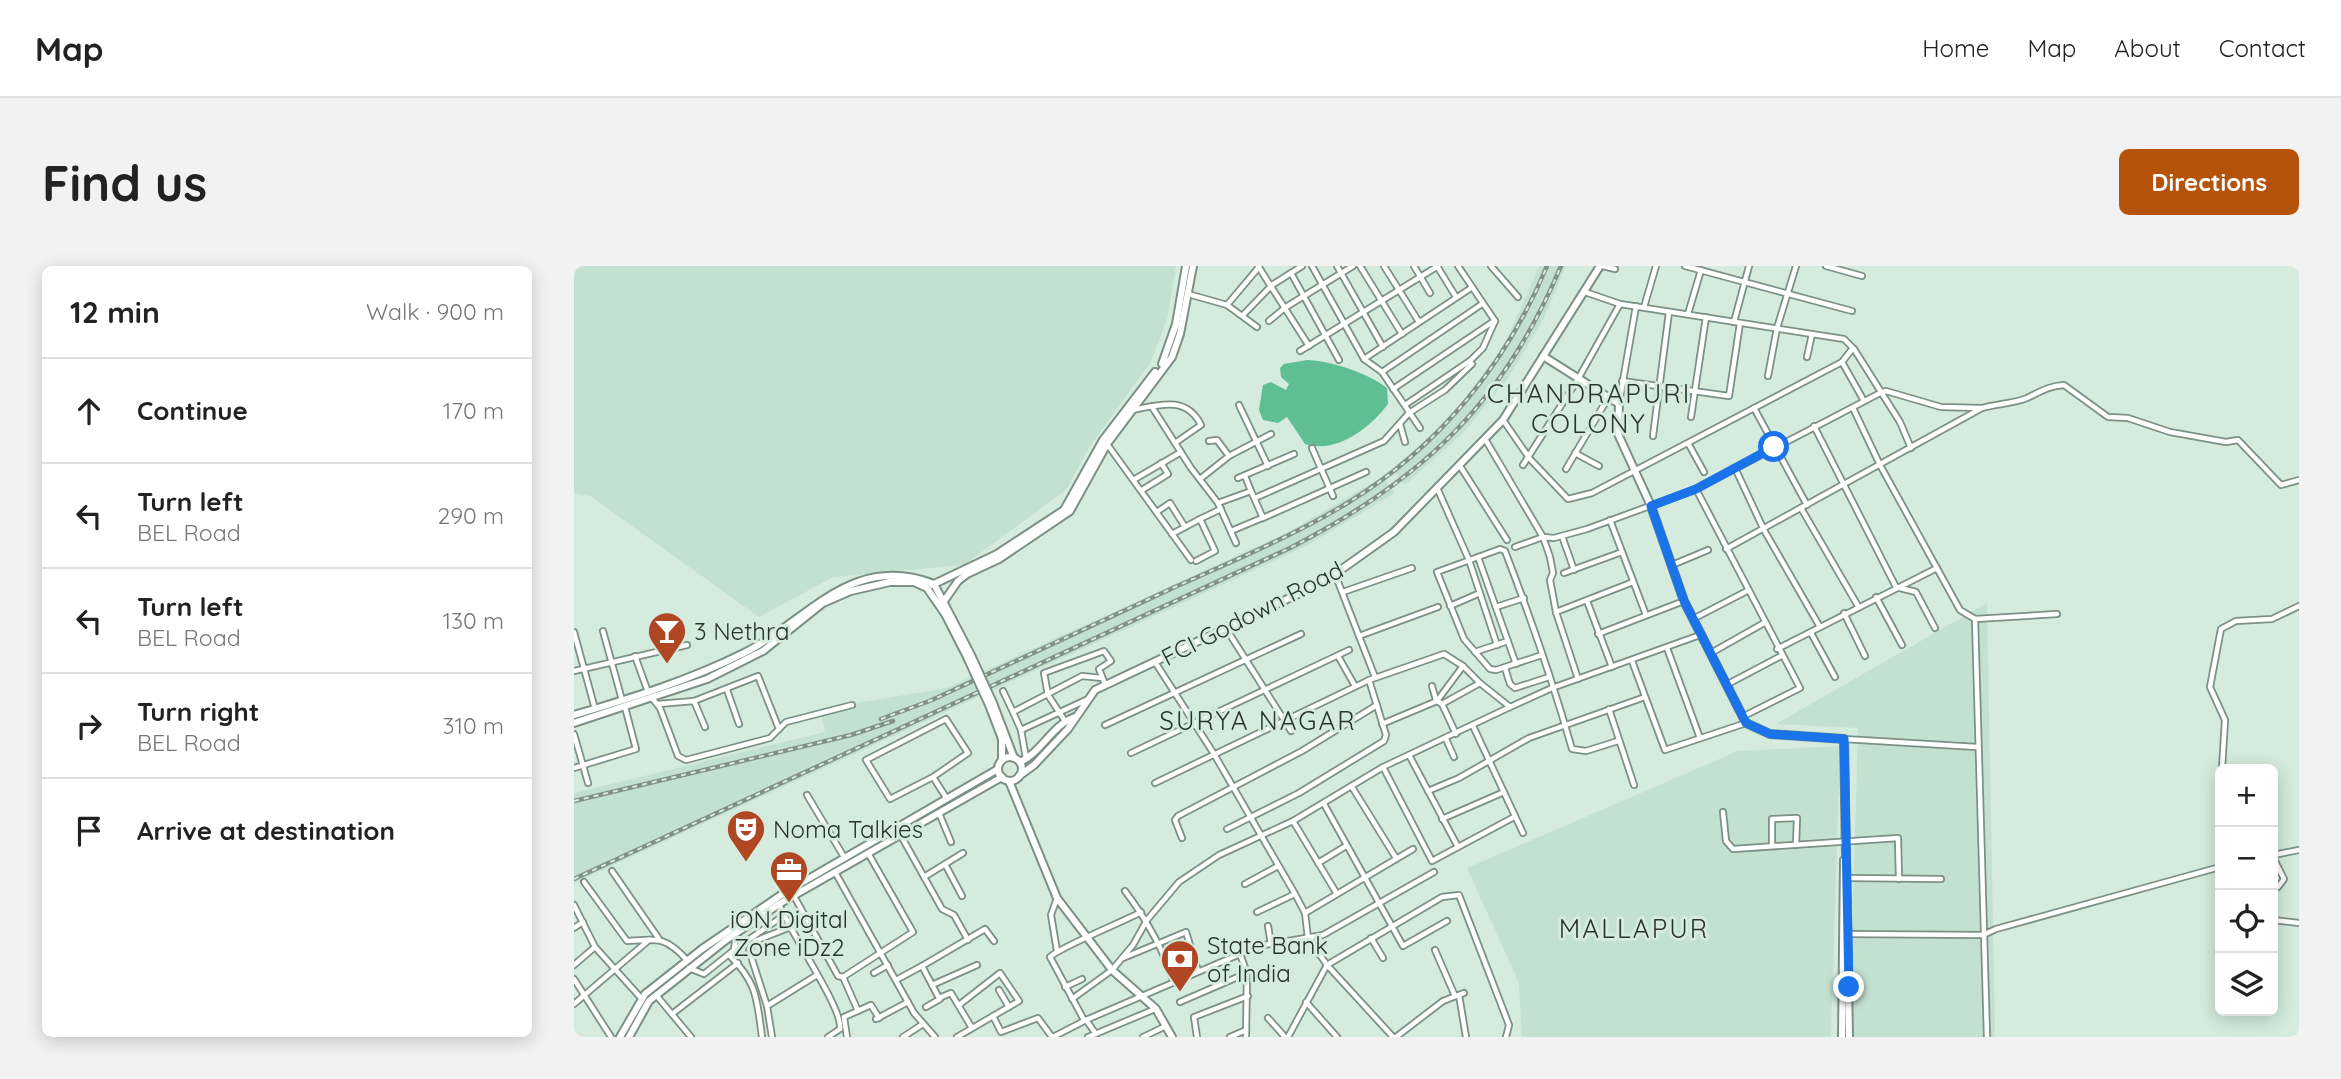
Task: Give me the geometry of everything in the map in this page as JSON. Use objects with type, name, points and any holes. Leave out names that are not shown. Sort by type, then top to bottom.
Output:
[{"type":"main road","points":[[931,586],[997,554],[1064,510],[1103,440],[1167,355],[1177,324],[1186,266]]},
{"type":"main road","points":[[942,604],[952,589],[967,575],[999,559],[1062,519],[1075,503],[1107,444],[1172,357],[1193,266]]},
{"type":"main road","name":"FCI Godown Road","points":[[950,801],[1019,776],[1046,754],[1103,681],[1155,662],[1227,630],[1335,574],[1394,532],[1438,490],[1503,420],[1601,266]]},
{"type":"main road","points":[[1543,356],[1619,404],[1618,434],[1651,506],[1684,601],[1744,720],[1770,734],[1842,739],[1848,878],[1842,1037]]},
{"type":"main road","points":[[574,715],[652,698],[757,645],[814,603],[847,586],[905,576],[931,586],[942,604],[1020,760],[1019,776]]},
{"type":"main road","points":[[574,723],[624,704]]},
{"type":"main road","points":[[628,1032],[641,998],[687,960],[762,907],[831,865],[950,801],[998,769],[1002,760],[1002,739],[991,704]]},
{"type":"main road","name":"FCI Godown Road","points":[[1020,760],[1065,722],[1075,717]]},
{"type":"main road","points":[[1002,760],[1020,760]]},
{"type":"main road","points":[[998,769],[1005,779],[1057,898],[1112,970],[1156,1009],[1172,1037]]},
{"type":"main road","points":[[620,1037],[628,1032],[656,995],[736,933],[779,904],[938,813],[950,801]]},
{"type":"main road","points":[[1846,841],[1849,1037]]},
{"type":"street","points":[[1243,315],[1272,285],[1301,266]]},
{"type":"street","points":[[1312,266],[1364,359],[1382,372],[1420,428]]},
{"type":"street","points":[[1337,266],[1383,347]]},
{"type":"street","points":[[1269,321],[1286,307],[1353,266]]},
{"type":"street","points":[[1360,266],[1402,334]]},
{"type":"street","points":[[1384,266],[1419,322]]},
{"type":"street","points":[[1414,266],[1430,293]]},
{"type":"street","points":[[1300,351],[1437,266],[1456,297]]},
{"type":"street","points":[[1458,266],[1495,321]]},
{"type":"street","points":[[1491,266],[1518,297]]},
{"type":"street","points":[[1601,266],[1615,269]]},
{"type":"street","points":[[1644,307],[1656,266]]},
{"type":"street","points":[[1685,266],[1852,311]]},
{"type":"street","points":[[1734,321],[1749,266]]},
{"type":"street","points":[[1768,376],[1777,328],[1796,266]]},
{"type":"street","points":[[1826,266],[1862,276]]},
{"type":"street","points":[[1227,305],[1259,267],[1308,346]]},
{"type":"street","points":[[1688,314],[1701,270]]},
{"type":"street","points":[[1292,273],[1339,360]]},
{"type":"street","points":[[1364,359],[1471,288]]},
{"type":"street","points":[[1585,292],[1620,304],[1844,339],[1853,348],[1899,422],[1911,448]]},
{"type":"street","points":[[1188,294],[1227,305],[1257,327]]},
{"type":"street","points":[[1382,372],[1482,304]]},
{"type":"street","points":[[1523,465],[1530,459],[1620,304]]},
{"type":"street","points":[[1619,404],[1636,306]]},
{"type":"street","points":[[1653,436],[1669,312]]},
{"type":"street","points":[[1692,417],[1706,317]]},
{"type":"street","points":[[1393,389],[1495,321]]},
{"type":"street","points":[[1405,405],[1471,360],[1483,348],[1495,321]]},
{"type":"street","points":[[1622,381],[1731,394],[1740,323]]},
{"type":"street","points":[[1807,358],[1812,334]]},
{"type":"street","points":[[1503,420],[1530,459],[1568,499],[1592,493],[1842,362],[1853,348]]},
{"type":"street","points":[[1842,362],[1864,401]]},
{"type":"street","points":[[1255,498],[1384,440],[1409,413],[1445,390],[1472,364]]},
{"type":"street","points":[[1515,547],[1544,537],[1562,536],[1696,489],[1886,391],[1941,407],[1982,408],[2027,398],[2034,392],[2064,385],[2108,417],[2128,418],[2170,432],[2225,442],[2238,440],[2281,485],[2299,480]]},
{"type":"street","points":[[1566,469],[1608,397]]},
{"type":"street","points":[[1131,410],[1171,402],[1187,407],[1201,425],[1175,443]]},
{"type":"street","points":[[1239,405],[1268,466]]},
{"type":"street","points":[[1152,407],[1220,506],[1236,543]]},
{"type":"street","points":[[1754,408],[1807,505]]},
{"type":"street","points":[[1853,408],[1880,465],[1960,610],[1975,620],[2057,614]]},
{"type":"street","points":[[1726,549],[1982,408]]},
{"type":"street","points":[[1400,424],[1405,442]]},
{"type":"street","points":[[1814,426],[1896,587],[1916,592]]},
{"type":"street","points":[[1200,479],[1229,456],[1271,435]]},
{"type":"street","points":[[1485,439],[1544,537],[1553,573],[1550,580],[1556,612],[1578,680]]},
{"type":"street","points":[[1209,441],[1217,440],[1229,456]]},
{"type":"street","points":[[1688,443],[1704,472]]},
{"type":"street","points":[[1107,444],[1194,561],[1215,551],[1200,519]]},
{"type":"street","points":[[1312,448],[1333,496]]},
{"type":"street","points":[[1135,479],[1181,452]]},
{"type":"street","points":[[1575,453],[1599,466]]},
{"type":"street","points":[[1238,478],[1294,454]]},
{"type":"street","points":[[1142,490],[1168,474],[1161,463]]},
{"type":"street","points":[[1460,466],[1507,540]]},
{"type":"street","points":[[1735,468],[1764,530],[1820,628]]},
{"type":"street","points":[[1231,531],[1366,472]]},
{"type":"street","points":[[1245,475],[1263,518]]},
{"type":"street","points":[[1632,660],[1665,750],[1744,720],[1800,688],[1777,649],[1696,489]]},
{"type":"street","points":[[1438,490],[1469,560],[1497,645]]},
{"type":"street","points":[[1172,534],[1251,491]]},
{"type":"street","points":[[1157,511],[1170,503],[1185,527]]},
{"type":"street","points":[[1801,508],[1858,606]]},
{"type":"street","points":[[1610,520],[1646,615]]},
{"type":"street","points":[[1562,536],[1574,570]]},
{"type":"street","points":[[1542,655],[1505,668],[1489,669],[1464,639],[1437,572],[1500,549],[1505,551],[1524,598],[1574,751],[1586,751],[1618,741]]},
{"type":"street","points":[[1671,566],[1708,550]]},
{"type":"street","points":[[1564,573],[1622,552]]},
{"type":"street","points":[[1478,557],[1516,664]]},
{"type":"street","points":[[1343,592],[1412,568]]},
{"type":"street","points":[[1777,649],[1820,628],[1843,613],[1937,568]]},
{"type":"street","points":[[1335,574],[1376,677]]},
{"type":"street","points":[[1910,580],[1935,628]]},
{"type":"street","points":[[1556,612],[1633,582]]},
{"type":"street","points":[[1692,619],[1747,591]]},
{"type":"street","points":[[1450,606],[1480,593]]},
{"type":"street","points":[[1876,597],[1902,645]]},
{"type":"street","points":[[1496,607],[1524,598]]},
{"type":"street","points":[[1587,601],[1612,667]]},
{"type":"street","points":[[1598,634],[1684,601]]},
{"type":"street","points":[[2222,764],[2225,720],[2210,687],[2221,629],[2236,621],[2272,620],[2299,606]]},
{"type":"street","points":[[1359,636],[1438,607]]},
{"type":"street","points":[[1843,613],[1865,656]]},
{"type":"street","points":[[1975,620],[1987,1037]]},
{"type":"street","points":[[1710,654],[1764,623]]},
{"type":"street","points":[[1227,630],[1291,731]]},
{"type":"street","points":[[574,768],[636,749],[603,631]]},
{"type":"street","points":[[1811,632],[1835,677]]},
{"type":"street","points":[[1105,725],[1301,634]]},
{"type":"street","points":[[574,635],[595,709]]},
{"type":"street","points":[[1072,999],[1112,970],[1123,958],[1147,920],[1179,882],[1219,855],[1293,821],[1383,768],[1510,707],[1552,688],[1700,635]]},
{"type":"street","points":[[1475,652],[1508,641]]},
{"type":"street","points":[[574,671],[687,645]]},
{"type":"street","points":[[1667,648],[1700,738]]},
{"type":"street","points":[[1131,753],[1349,650]]},
{"type":"street","points":[[1013,712],[1048,695],[1082,677],[1103,681],[1099,669],[1111,661],[1104,651],[1044,673],[1048,695],[1065,722]]},
{"type":"street","points":[[1155,783],[1355,686],[1444,654],[1463,666],[1510,707]]},
{"type":"street","points":[[635,656],[678,756],[686,760],[769,738],[786,722],[852,705]]},
{"type":"street","points":[[1338,656],[1355,686]]},
{"type":"street","points":[[1726,685],[1782,656]]},
{"type":"street","points":[[1155,662],[1214,754],[1295,894],[1305,913],[1308,938],[1327,965],[1394,1037],[1443,1001],[1460,995]]},
{"type":"street","points":[[1439,702],[1463,666]]},
{"type":"street","points":[[1505,668],[1510,684],[1515,688],[1549,677]]},
{"type":"street","points":[[652,698],[694,701],[758,676],[779,730]]},
{"type":"street","points":[[1227,829],[1299,793],[1384,741],[1386,735],[1369,680]]},
{"type":"street","points":[[1382,724],[1480,683]]},
{"type":"street","points":[[1432,686],[1456,734]]},
{"type":"street","points":[[727,690],[738,724]]},
{"type":"street","points":[[1003,691],[1021,730],[1020,760]]},
{"type":"street","points":[[1428,791],[1459,778],[1488,758],[1565,724],[1644,697]]},
{"type":"street","points":[[1021,730],[1088,699]]},
{"type":"street","points":[[694,701],[705,727]]},
{"type":"street","points":[[1182,838],[1175,820],[1178,816],[1302,751],[1341,724],[1377,705]]},
{"type":"street","points":[[1609,709],[1634,785]]},
{"type":"street","points":[[946,719],[968,753],[933,776],[892,800],[885,795],[866,760],[946,719]]},
{"type":"street","points":[[1473,726],[1523,833]]},
{"type":"street","points":[[574,734],[588,783]]},
{"type":"street","points":[[1446,739],[1454,757]]},
{"type":"street","points":[[1842,739],[1977,747]]},
{"type":"street","points":[[1409,755],[1458,847]]},
{"type":"street","points":[[1383,768],[1432,860],[1514,817]]},
{"type":"street","points":[[933,776],[950,801]]},
{"type":"street","points":[[1352,787],[1395,858]]},
{"type":"street","points":[[1442,819],[1504,792]]},
{"type":"street","points":[[807,795],[844,858]]},
{"type":"street","points":[[1324,804],[1377,904],[1403,946],[1447,921]]},
{"type":"street","points":[[1723,812],[1726,841],[1733,849],[1898,838],[1899,879]]},
{"type":"street","points":[[938,813],[951,842]]},
{"type":"street","points":[[1772,846],[1772,818],[1797,818],[1796,845]]},
{"type":"street","points":[[1293,821],[1336,894]]},
{"type":"street","points":[[900,834],[942,909],[954,915],[968,940]]},
{"type":"street","points":[[1318,863],[1346,846]]},
{"type":"street","points":[[1305,913],[1413,849]]},
{"type":"street","points":[[2278,855],[2299,850]]},
{"type":"street","points":[[843,977],[913,932],[868,853]]},
{"type":"street","points":[[925,877],[963,853]]},
{"type":"street","points":[[945,864],[962,896]]},
{"type":"street","points":[[831,865],[908,1002],[931,1036]]},
{"type":"street","points":[[1245,884],[1278,866]]},
{"type":"street","points":[[2278,867],[2284,880],[2278,887]]},
{"type":"street","points":[[1846,934],[1983,935],[1996,929],[2215,868]]},
{"type":"street","points":[[612,871],[660,939]]},
{"type":"street","points":[[993,1016],[1001,1032],[1038,1018],[1052,1037],[1085,1020],[1240,954],[1271,944],[1323,935],[1434,872]]},
{"type":"street","points":[[1848,878],[1941,879]]},
{"type":"street","points":[[584,882],[627,941],[660,939],[671,943],[687,960]]},
{"type":"street","points":[[1125,891],[1147,920],[1160,944],[1174,983]]},
{"type":"street","points":[[1257,912],[1295,894]]},
{"type":"street","points":[[1268,1018],[1287,1037],[1327,965],[1443,897],[1459,895],[1509,1026],[1506,1037]]},
{"type":"street","points":[[794,896],[838,976],[843,977],[859,1011]]},
{"type":"street","points":[[1056,951],[1051,915],[1057,898]]},
{"type":"street","points":[[779,904],[788,928],[828,991],[841,1024],[841,1029],[828,1037]]},
{"type":"street","points":[[574,905],[595,947],[641,998]]},
{"type":"street","points":[[1096,1034],[1050,960],[1056,951],[1088,939],[1141,912]]},
{"type":"street","points":[[689,968],[704,974],[783,916]]},
{"type":"street","points":[[2278,921],[2299,923]]},
{"type":"street","points":[[574,928],[583,922]]},
{"type":"street","points":[[1268,926],[1271,944]]},
{"type":"street","points":[[772,1037],[767,1006],[749,950],[755,941],[788,928]]},
{"type":"street","points":[[896,980],[985,929],[994,941]]},
{"type":"street","points":[[1123,958],[1186,932],[1198,971]]},
{"type":"street","points":[[734,950],[736,933]]},
{"type":"street","points":[[1371,938],[1383,958]]},
{"type":"street","points":[[574,1004],[650,940]]},
{"type":"street","points":[[574,965],[595,947]]},
{"type":"street","points":[[1435,950],[1460,995],[1466,1037]]},
{"type":"street","points":[[1240,954],[1247,973],[1246,1037]]},
{"type":"street","points":[[729,955],[749,976],[756,992],[762,1037]]},
{"type":"street","points":[[672,1014],[738,963]]},
{"type":"street","points":[[874,973],[888,965]]},
{"type":"street","points":[[932,985],[977,965]]},
{"type":"street","points":[[922,966],[941,998]]},
{"type":"street","points":[[957,1037],[1019,999],[1000,973],[959,1005]]},
{"type":"street","points":[[1180,1002],[1247,973]]},
{"type":"street","points":[[767,1006],[817,975]]},
{"type":"street","points":[[574,978],[611,1037]]},
{"type":"street","points":[[1065,987],[1082,979]]},
{"type":"street","points":[[999,990],[1009,1007]]},
{"type":"street","points":[[926,1007],[951,993],[972,1028]]},
{"type":"street","points":[[656,995],[691,1037]]},
{"type":"street","points":[[1197,1037],[1194,1017],[1248,996]]},
{"type":"street","points":[[847,1037],[843,1019],[873,1005],[878,1018],[908,1002]]},
{"type":"street","points":[[1306,1002],[1337,1037]]},
{"type":"street","points":[[1088,1037],[1156,1009]]},
{"type":"street","points":[[903,1037],[923,1024]]},
{"type":"street","points":[[1143,1037],[1166,1026]]},
{"type":"street","points":[[1230,1037],[1246,1030]]},
{"type":"shaded area","points":[[574,266],[1176,266],[1167,320],[1150,363],[1089,448],[1066,490],[964,565],[833,577],[759,617],[590,496],[574,493]]},
{"type":"shaded area","points":[[1539,266],[1566,266],[1543,320],[1508,378],[1465,431],[1405,485],[1392,469],[1447,421],[1481,381],[1502,351]]},
{"type":"shaded area","points":[[1307,360],[1337,365],[1380,383],[1387,388],[1388,404],[1372,422],[1352,437],[1329,445],[1305,444],[1287,417],[1278,423],[1263,420],[1259,410],[1263,385],[1271,382],[1286,390],[1289,384],[1281,377],[1280,368],[1284,364]]},
{"type":"shaded area","points":[[1382,477],[1395,493],[1306,546],[574,883],[574,793],[825,732],[820,709],[947,688],[1287,533]]},
{"type":"shaded area","points":[[1987,603],[1995,1037],[1849,1037],[1858,728],[1776,724]]},
{"type":"shaded area","points":[[1840,746],[1831,1037],[1522,1037],[1519,983],[1467,868],[1738,751]]},
{"type":"railway","points":[[881,719],[932,700],[1285,537],[1349,502],[1382,480],[1441,429],[1491,369],[1531,302],[1547,266]]},
{"type":"railway","points":[[574,879],[1290,548],[1337,522],[1380,495],[1418,465],[1453,433],[1485,398],[1513,359],[1561,266]]},
{"type":"railway","points":[[574,801],[851,735],[893,721]]},
{"type":"place","name":"3 Nethra","points":[[667,665]]},
{"type":"place","name":"Noma Talkies","points":[[746,863]]},
{"type":"place","name":"iON Digital Zone iDz2","points":[[789,904]]},
{"type":"place","name":"State Bank of India","points":[[1180,993]]},
{"type":"district","name":"CHANDRAPURI COLONY","points":[[1589,408]]},
{"type":"district","name":"SURYA NAGAR","points":[[1258,720]]},
{"type":"district","name":"MALLAPUR","points":[[1634,928]]},
{"type":"route","points":[[1774,447],[1696,489],[1651,506],[1684,601],[1746,723],[1770,734],[1844,739],[1849,987]]}]
